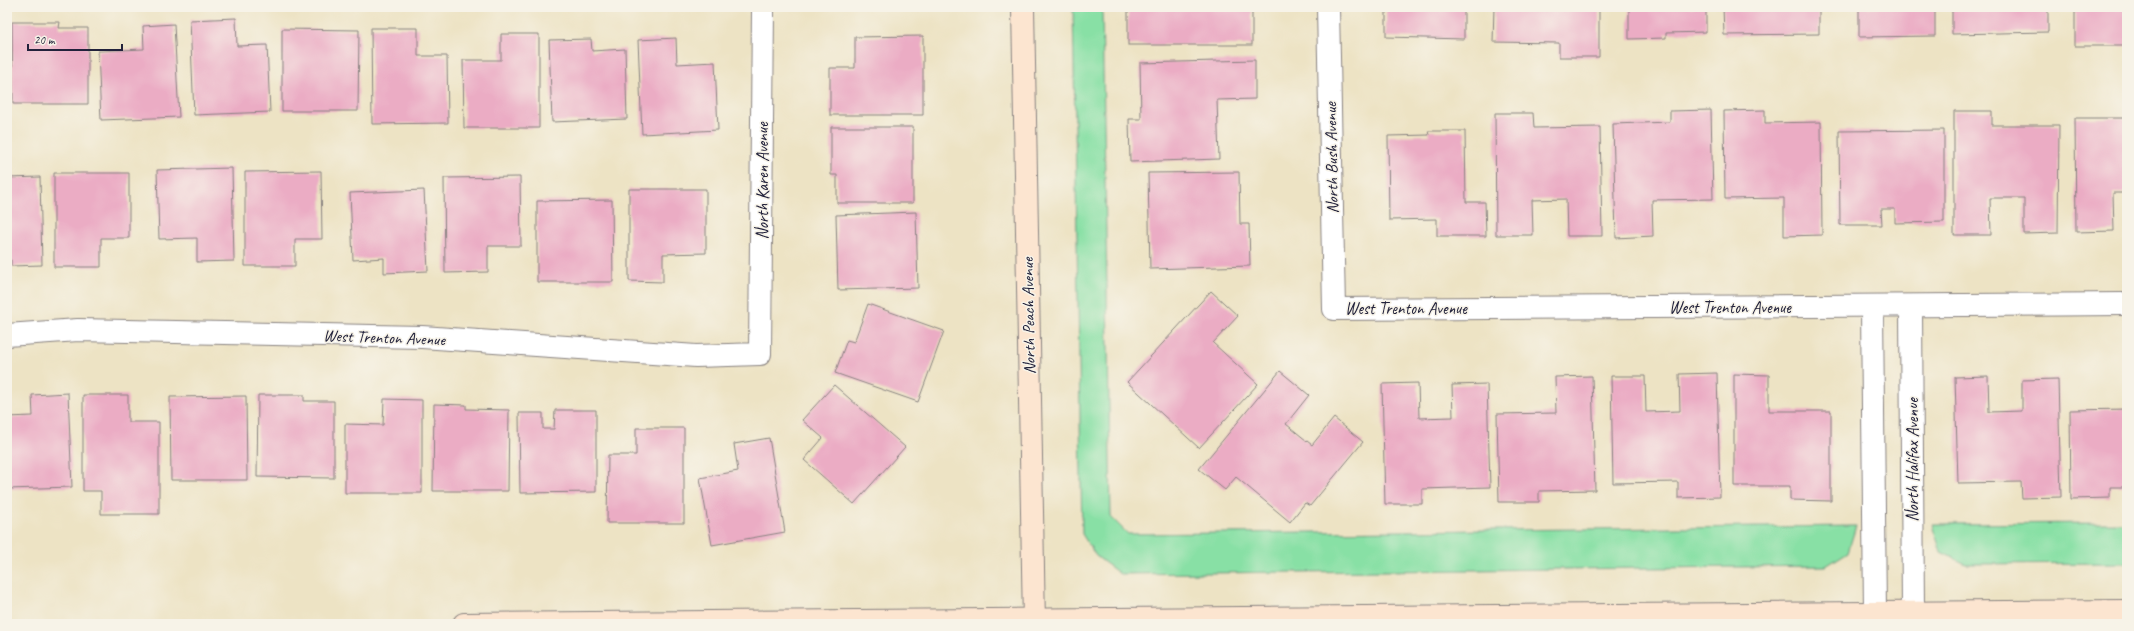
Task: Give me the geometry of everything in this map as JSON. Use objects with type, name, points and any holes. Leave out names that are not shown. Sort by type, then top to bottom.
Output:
[{"type":"street","name":"North Karen Avenue","points":[[760,354],[763,7]]},
{"type":"street","name":"North Peach Avenue","points":[[1023,7],[1034,622]]},
{"type":"street","name":"North Bush Avenue","points":[[1328,7],[1334,309]]},
{"type":"street","name":"West Trenton Avenue","points":[[1334,309],[2127,304]]},
{"type":"street","points":[[1872,306],[1875,613]]},
{"type":"street","name":"North Halifax Avenue","points":[[1911,306],[1914,613]]},
{"type":"street","name":"West Trenton Avenue","points":[[7,335],[78,330],[422,336],[696,356],[760,354]]},
{"type":"street","points":[[464,624],[1034,622],[2127,611]]},
{"type":"green space","points":[[1073,7],[1102,7],[1111,517],[1128,534],[1856,526],[1848,552],[1826,566],[1120,574],[1096,556],[1082,534]]},
{"type":"green space","points":[[2127,523],[2127,563],[1966,564],[1941,552],[1932,524]]},
{"type":"building","points":[[1128,7],[1252,7],[1252,45],[1128,45]]},
{"type":"building","points":[[1386,7],[1464,7],[1464,39],[1386,37]]},
{"type":"building","points":[[1494,7],[1599,7],[1599,57],[1559,57],[1559,43],[1493,42]]},
{"type":"building","points":[[1629,7],[1706,7],[1706,32],[1666,33],[1666,38],[1629,39]]},
{"type":"building","points":[[1723,7],[1819,7],[1819,34],[1724,35]]},
{"type":"building","points":[[1859,7],[1935,7],[1935,36],[1859,37]]},
{"type":"building","points":[[1952,7],[2048,7],[2048,32],[1952,34]]},
{"type":"building","points":[[2075,7],[2127,7],[2127,46],[2075,46]]},
{"type":"building","points":[[236,18],[237,46],[267,45],[270,112],[194,115],[190,20]]},
{"type":"building","points":[[12,22],[60,22],[59,28],[88,28],[88,104],[13,104]]},
{"type":"building","points":[[174,24],[179,117],[101,120],[98,51],[144,49],[143,26]]},
{"type":"building","points":[[371,28],[418,28],[418,56],[447,56],[448,123],[372,124]]},
{"type":"building","points":[[282,29],[359,30],[358,111],[282,111]]},
{"type":"building","points":[[501,34],[539,34],[539,128],[464,128],[463,60],[501,60]]},
{"type":"building","points":[[923,36],[923,115],[830,115],[830,68],[855,68],[855,37]]},
{"type":"building","points":[[676,38],[677,64],[715,62],[718,130],[642,134],[638,40]]},
{"type":"building","points":[[591,39],[592,51],[625,49],[627,119],[552,122],[549,40]]},
{"type":"building","points":[[1255,60],[1255,99],[1217,100],[1219,159],[1130,162],[1129,119],[1141,119],[1140,63]]},
{"type":"building","points":[[1711,110],[1713,199],[1652,200],[1653,236],[1616,238],[1613,124],[1670,122],[1670,111]]},
{"type":"building","points":[[1765,110],[1765,123],[1821,122],[1822,235],[1784,236],[1784,198],[1725,199],[1724,111]]},
{"type":"building","points":[[1954,111],[1992,111],[1992,125],[2059,125],[2058,233],[2024,234],[2024,198],[1990,198],[1991,235],[1954,235]]},
{"type":"building","points":[[1495,113],[1533,113],[1534,128],[1600,127],[1602,236],[1567,236],[1566,199],[1532,200],[1533,235],[1496,235]]},
{"type":"building","points":[[2075,118],[2127,118],[2127,193],[2113,193],[2114,231],[2076,232]]},
{"type":"building","points":[[831,127],[913,127],[913,203],[837,203],[837,175],[831,175]]},
{"type":"building","points":[[1944,130],[1944,222],[1895,223],[1895,209],[1881,209],[1882,225],[1840,225],[1839,131]]},
{"type":"building","points":[[1428,131],[1465,131],[1466,202],[1485,202],[1486,236],[1437,236],[1437,219],[1389,220],[1388,136],[1429,135]]},
{"type":"building","points":[[232,168],[234,261],[197,262],[197,238],[159,239],[157,170]]},
{"type":"building","points":[[321,171],[322,239],[295,239],[295,266],[245,266],[245,172]]},
{"type":"building","points":[[1239,172],[1240,224],[1249,224],[1250,266],[1150,269],[1148,173]]},
{"type":"building","points":[[54,173],[129,173],[129,238],[101,238],[101,267],[54,267]]},
{"type":"building","points":[[40,177],[42,265],[11,266],[11,260],[7,260],[7,178]]},
{"type":"building","points":[[520,177],[521,246],[488,246],[488,272],[445,273],[444,178]]},
{"type":"building","points":[[629,189],[706,189],[706,253],[663,254],[663,282],[629,281]]},
{"type":"building","points":[[424,190],[428,271],[384,273],[384,258],[353,260],[350,193]]},
{"type":"building","points":[[612,200],[613,282],[537,282],[537,201]]},
{"type":"building","points":[[916,212],[918,288],[838,290],[836,215]]},
{"type":"building","points":[[1211,291],[1238,316],[1213,343],[1258,384],[1199,448],[1127,382]]},
{"type":"building","points":[[868,304],[944,331],[918,402],[835,373],[847,340],[854,342]]},
{"type":"building","points":[[1280,371],[1309,395],[1286,424],[1312,445],[1334,418],[1363,442],[1310,506],[1305,503],[1290,522],[1236,477],[1225,490],[1199,469]]},
{"type":"building","points":[[1717,373],[1720,497],[1678,498],[1678,482],[1613,483],[1611,376],[1645,376],[1646,412],[1680,411],[1679,374]]},
{"type":"building","points":[[1734,374],[1769,375],[1769,411],[1831,411],[1831,501],[1790,500],[1790,486],[1734,486]]},
{"type":"building","points":[[1592,376],[1595,490],[1539,491],[1539,502],[1499,502],[1497,414],[1556,413],[1555,377]]},
{"type":"building","points":[[1988,376],[1989,412],[2022,411],[2022,380],[2058,379],[2061,497],[2022,498],[2021,482],[1958,483],[1955,377]]},
{"type":"building","points":[[1418,383],[1419,418],[1453,417],[1452,385],[1487,384],[1490,487],[1422,489],[1422,504],[1385,504],[1382,384]]},
{"type":"building","points":[[834,385],[905,447],[854,504],[804,460],[823,438],[802,420]]},
{"type":"building","points":[[68,393],[72,487],[7,489],[7,417],[33,416],[32,395]]},
{"type":"building","points":[[83,395],[128,395],[128,422],[159,422],[159,514],[101,514],[101,491],[83,491]]},
{"type":"building","points":[[258,395],[304,395],[304,401],[334,401],[334,478],[257,477]]},
{"type":"building","points":[[246,396],[247,480],[171,480],[170,397]]},
{"type":"building","points":[[384,399],[422,400],[422,493],[345,493],[345,424],[383,425]]},
{"type":"building","points":[[434,404],[466,405],[466,409],[509,410],[508,491],[433,491]]},
{"type":"building","points":[[2127,409],[2127,487],[2110,487],[2110,498],[2071,499],[2070,410]]},
{"type":"building","points":[[555,410],[596,410],[596,492],[520,493],[519,413],[543,413],[543,429],[554,429]]},
{"type":"building","points":[[636,428],[684,428],[684,523],[607,523],[608,455],[636,455]]},
{"type":"building","points":[[769,438],[785,532],[712,545],[700,478],[738,471],[734,444]]}]
